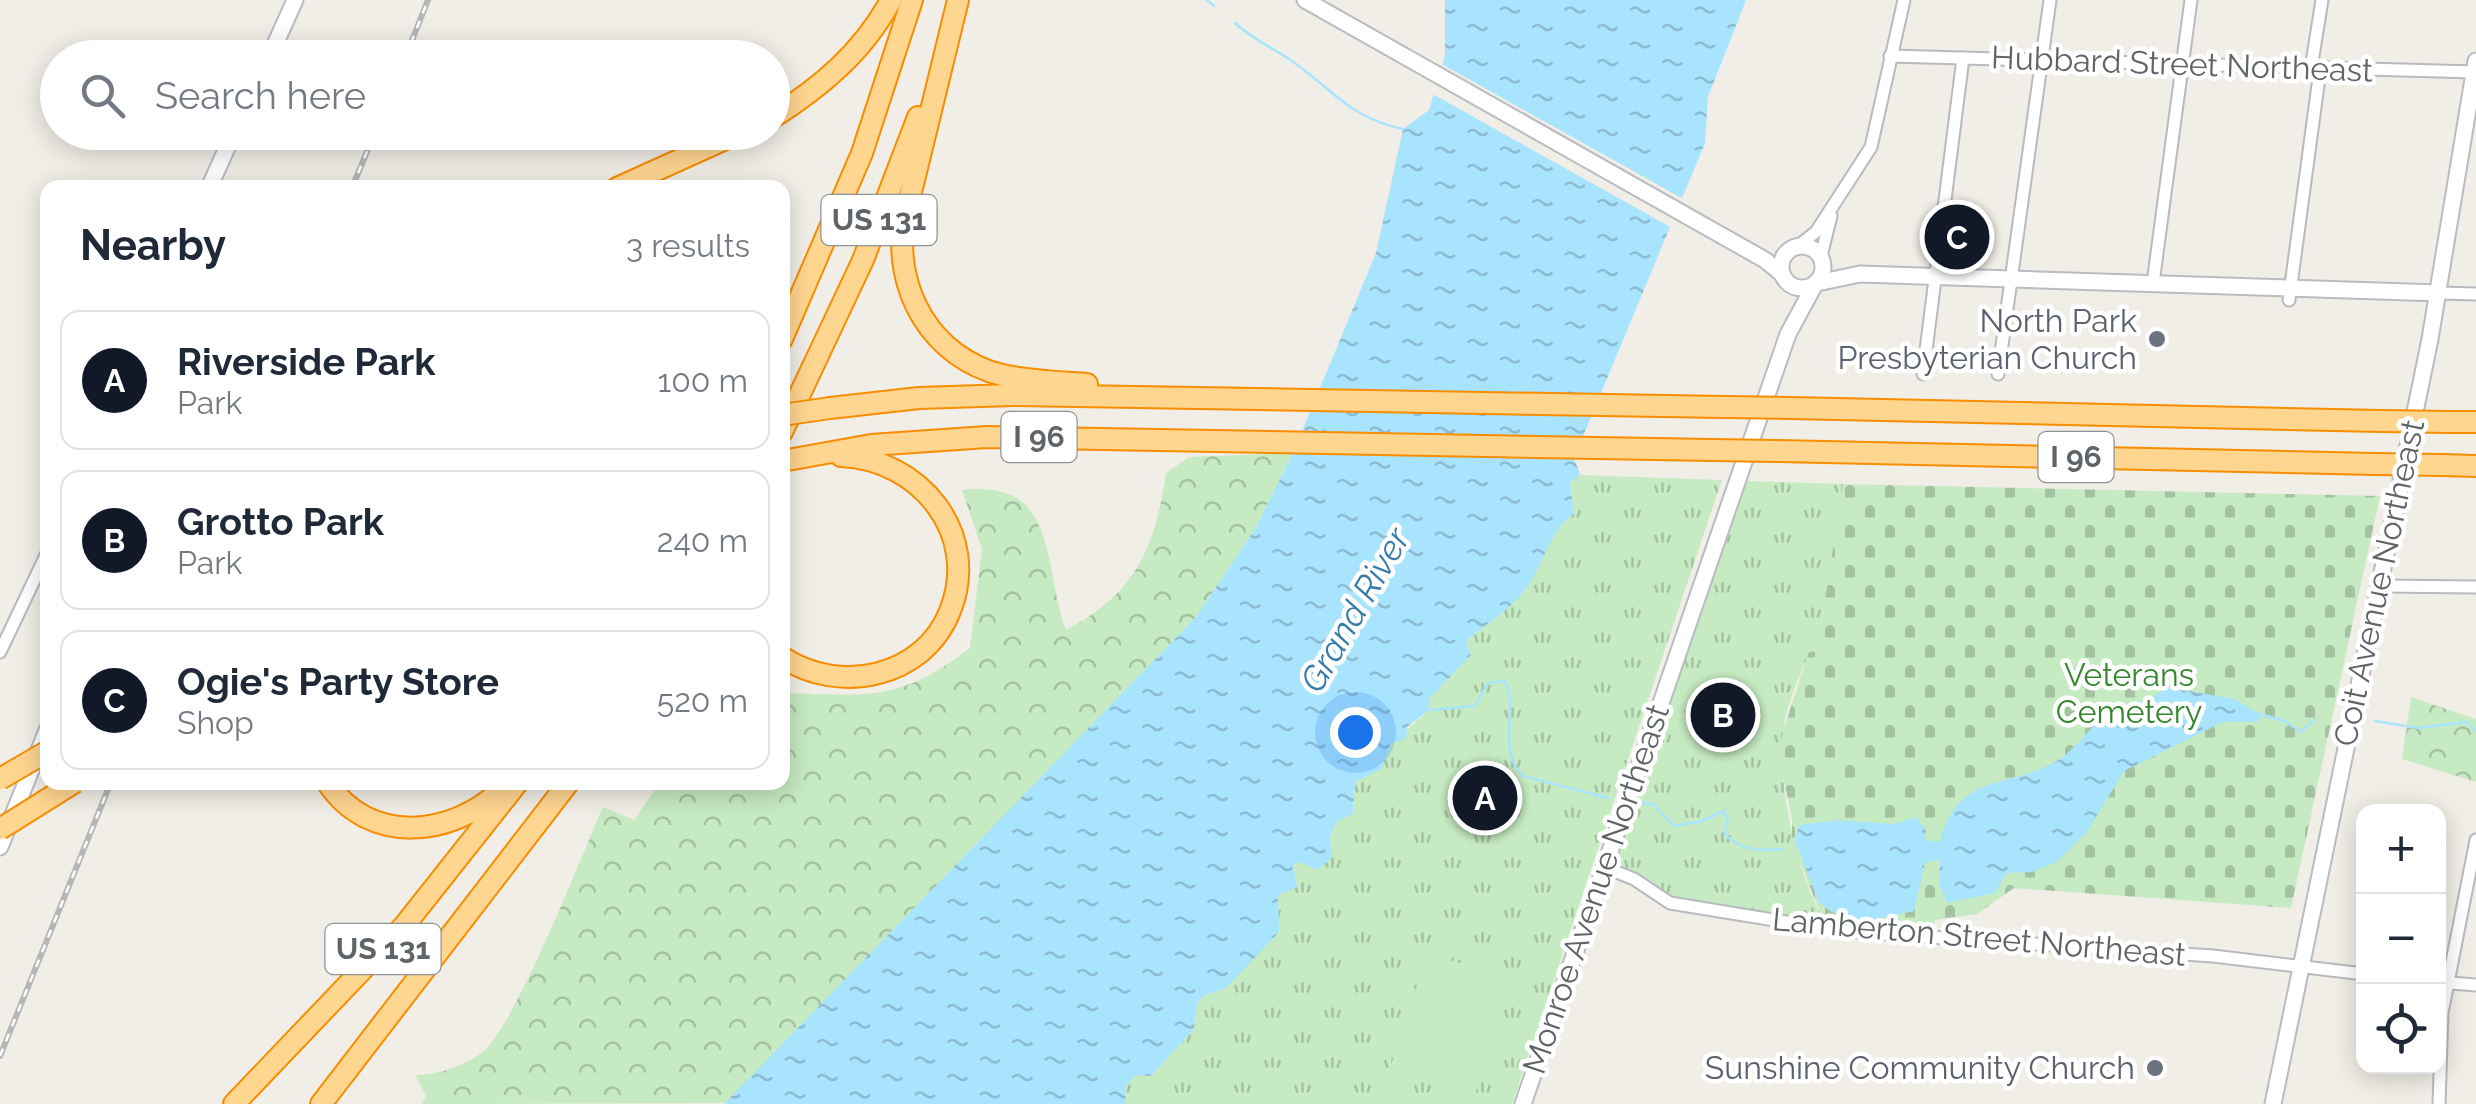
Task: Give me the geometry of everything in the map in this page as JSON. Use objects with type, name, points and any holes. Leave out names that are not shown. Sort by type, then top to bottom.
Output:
[{"type":"highway","points":[[790,105],[836,72],[864,42],[890,0]]},
{"type":"highway","name":"US 131","points":[[790,320],[862,153],[912,0]]},
{"type":"highway","points":[[957,0],[902,232],[906,283],[922,319],[960,356],[1001,375],[1208,398]]},
{"type":"highway","name":"US 131","points":[[790,415],[878,224],[957,0]]},
{"type":"highway","points":[[635,180],[701,150]]},
{"type":"highway","name":"I 96","points":[[790,414],[981,395],[2476,422]]},
{"type":"highway","name":"I 96","points":[[799,458],[871,445],[988,437],[2476,466]]},
{"type":"highway","points":[[790,661],[813,673],[843,678],[875,676],[907,662],[932,641],[950,611],[959,573],[947,518],[922,486],[883,464],[853,456],[799,458]]},
{"type":"highway","points":[[0,780],[40,756]]},
{"type":"highway","points":[[0,828],[62,790]]},
{"type":"highway","points":[[336,790],[366,817],[412,830],[465,818],[503,790]]},
{"type":"highway","name":"US 131","points":[[234,1104],[404,926],[508,790]]},
{"type":"highway","name":"US 131","points":[[320,1104],[563,790]]},
{"type":"main road","points":[[277,40],[295,0]]},
{"type":"main road","points":[[1305,0],[1420,69],[1741,248],[1802,289],[1860,274],[2152,283],[2290,294],[2439,293]]},
{"type":"main road","name":"Coit Avenue Northeast","points":[[2274,1104],[2439,293],[2475,67]]},
{"type":"main road","points":[[213,180],[226,150]]},
{"type":"main road","points":[[1741,248],[1811,248],[1860,274]]},
{"type":"main road","points":[[1784,278],[1782,260],[1793,248]]},
{"type":"main road","points":[[1816,284],[1822,257]]},
{"type":"main road","name":"Monroe Avenue Northeast","points":[[1784,278],[1788,334]]},
{"type":"main road","name":"Monroe Avenue Northeast","points":[[1523,1104],[1788,334],[1816,284]]},
{"type":"main road","points":[[0,846],[40,748]]},
{"type":"street","points":[[1793,248],[1808,240],[1834,207],[1876,132],[1904,0]]},
{"type":"street","points":[[1998,374],[2050,0]]},
{"type":"street","points":[[2152,283],[2191,0]]},
{"type":"street","points":[[2290,294],[2322,0]]},
{"type":"street","name":"Hubbard Street Northeast","points":[[1890,56],[2316,69],[2475,67]]},
{"type":"street","points":[[1923,374],[1963,58]]},
{"type":"street","points":[[1822,257],[1834,207]]},
{"type":"street","points":[[2439,293],[2476,294]]},
{"type":"street","points":[[0,652],[40,568]]},
{"type":"street","points":[[2380,586],[2476,587]]},
{"type":"street","points":[[2446,974],[2476,840]]},
{"type":"street","name":"Lamberton Street Northeast","points":[[1604,867],[1634,879],[1670,903],[1827,929],[2212,956],[2356,973]]},
{"type":"street","points":[[2446,983],[2476,985]]},
{"type":"street","points":[[2439,1104],[2444,984]]},
{"type":"green space","points":[[1293,453],[1255,529],[1196,617],[726,1103],[422,1104],[426,1096],[415,1075],[449,1069],[480,1054],[510,1013],[603,807],[634,820],[655,790],[790,790],[790,693],[860,694],[902,687],[923,679],[970,648],[982,549],[962,490],[993,490],[1016,498],[1031,512],[1048,554],[1066,630],[1090,616],[1125,585],[1148,547],[1166,473],[1189,457]]},
{"type":"green space","points":[[1580,475],[1722,480],[1512,1104],[1126,1104],[1124,1086],[1135,1075],[1151,1076],[1194,1029],[1197,1004],[1203,996],[1226,988],[1293,865],[1330,838],[1337,821],[1353,813],[1355,782],[1380,769],[1392,743],[1429,710],[1430,698],[1471,655],[1465,642],[1524,590],[1551,540],[1574,513],[1570,483]]},
{"type":"green space","points":[[1745,481],[1843,484],[1817,651],[1809,653],[1801,672],[1783,734],[1783,778],[1791,827],[1804,875],[1821,915],[1766,915],[1687,901],[1664,894],[1616,865],[1621,831]]},
{"type":"green space","name":"Veterans Cemetery","points":[[1843,484],[2380,496],[2291,908],[2014,888],[1977,914],[1935,920],[1934,926],[1871,925],[1821,915],[1792,842],[1792,819],[1779,757],[1783,731],[1809,652],[1817,651]]},
{"type":"green space","points":[[2411,697],[2476,719],[2476,782],[2402,759]]},
{"type":"green space","points":[[1428,953],[1512,980],[1475,1095],[1390,1068]]},
{"type":"water","name":"Grand River","points":[[1445,0],[1746,0],[1708,97],[1705,143],[1574,458],[1580,475],[1570,483],[1574,513],[1557,531],[1525,590],[1466,641],[1471,655],[1430,698],[1429,710],[1407,727],[1406,739],[1391,743],[1381,769],[1355,782],[1353,814],[1337,821],[1330,838],[1332,857],[1318,870],[1299,862],[1293,865],[1297,887],[1278,895],[1279,932],[1226,988],[1203,996],[1197,1004],[1194,1029],[1151,1076],[1136,1075],[1125,1086],[1126,1104],[724,1104],[1196,617],[1255,529],[1293,453],[1376,253],[1403,129],[1429,110],[1445,55]]},
{"type":"water","points":[[2166,687],[2234,699],[2260,714],[2258,722],[2223,722],[2124,771],[2087,832],[2058,861],[2033,872],[2006,873],[1995,893],[1947,903],[1939,884],[1940,860],[1925,862],[1914,911],[1865,921],[1832,912],[1819,903],[1795,841],[1799,825],[1837,820],[1894,824],[1916,817],[1926,830],[1925,840],[1940,842],[1949,819],[1973,792],[2060,759],[2104,717]]},
{"type":"pier","points":[[1438,62],[1685,200],[1672,228],[1429,92]]},
{"type":"waterway","points":[[1207,0],[1214,6]]},
{"type":"waterway","points":[[1235,23],[1355,110],[1403,129]]},
{"type":"waterway","points":[[1430,710],[1475,706],[1488,683],[1505,681],[1510,705],[1510,754],[1523,776],[1608,798]]},
{"type":"waterway","points":[[2259,714],[2285,721],[2301,732],[2315,719]]},
{"type":"waterway","points":[[2375,721],[2418,728],[2467,722],[2476,731]]},
{"type":"waterway","points":[[1639,802],[1654,805],[1674,826],[1702,821],[1723,811],[1728,819],[1725,834],[1737,844],[1759,850],[1782,849]]},
{"type":"railway","points":[[412,40],[428,0]]},
{"type":"railway","points":[[355,180],[368,150]]},
{"type":"railway","points":[[0,1056],[108,790]]},
{"type":"place","name":"Ogie's Party Store","points":[[1957,237]]},
{"type":"place","name":"North Park Presbyterian Church","points":[[2157,339]]},
{"type":"place","name":"Grotto Park","points":[[1723,715]]},
{"type":"place","name":"Riverside Park","points":[[1485,798]]},
{"type":"place","name":"Sunshine Community Church","points":[[2155,1068]]}]
